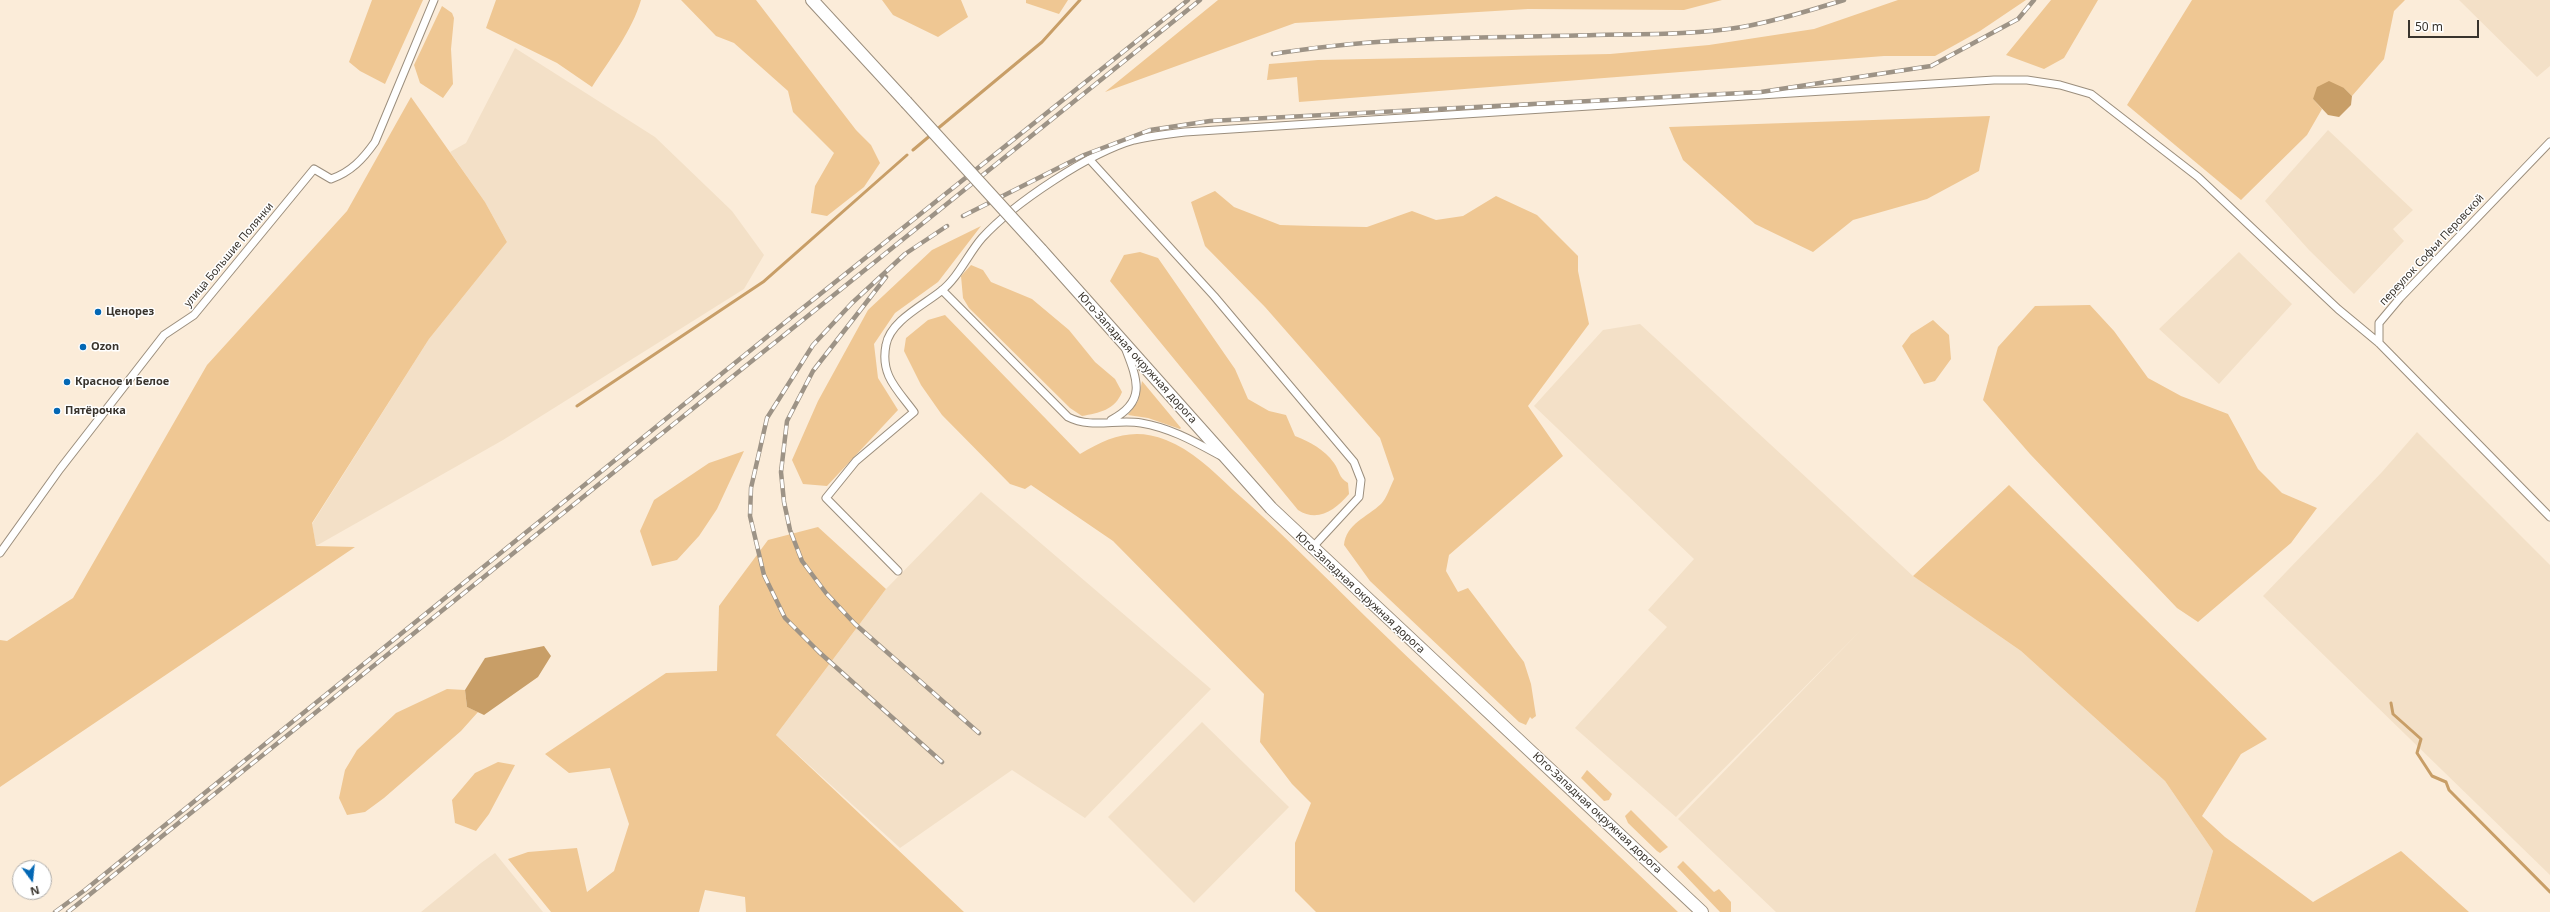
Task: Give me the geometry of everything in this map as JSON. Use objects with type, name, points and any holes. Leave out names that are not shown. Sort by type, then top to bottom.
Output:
[{"type":"highway","name":"Юго-Западная окружная дорога","points":[[812,0],[1041,250],[1228,460],[1312,548],[1702,912]]},
{"type":"street","name":"улица Большие Полянки","points":[[0,553],[60,469],[164,335],[194,315],[314,169],[331,179],[350,171],[364,157],[375,142],[434,0]]},
{"type":"street","points":[[898,571],[826,498],[856,461],[914,412],[885,373],[886,344],[902,318],[942,290],[982,238],[1050,184],[1090,160],[1133,140],[1185,132],[1994,80],[2040,82],[2060,85],[2091,94],[2198,177],[2338,309],[2379,344],[2550,517]]},
{"type":"street","name":"переулок Софьи Перовской","points":[[2379,344],[2379,323],[2400,298],[2550,142]]},
{"type":"street","points":[[1090,160],[1214,296],[1354,462],[1361,480],[1360,497],[1312,548]]},
{"type":"street","points":[[942,290],[1064,414],[1081,423],[1109,421],[1141,423],[1168,430],[1228,460]]},
{"type":"street","points":[[1109,421],[1127,410],[1135,398],[1136,377],[1124,342]]},
{"type":"shaded area","points":[[372,0],[423,0],[385,84],[360,71],[349,62]]},
{"type":"shaded area","points":[[496,0],[641,0],[626,34],[592,87],[557,63],[486,28]]},
{"type":"shaded area","points":[[681,0],[756,0],[856,130],[871,145],[880,163],[864,187],[827,216],[811,213],[815,186],[834,153],[793,112],[788,91],[734,43],[716,36]]},
{"type":"shaded area","points":[[882,0],[961,0],[968,17],[938,37],[893,15]]},
{"type":"shaded area","points":[[1026,0],[1068,0],[1059,14],[1026,3]]},
{"type":"shaded area","points":[[1218,0],[1722,0],[1684,10],[1528,9],[1295,23],[1105,92]]},
{"type":"shaded area","points":[[1898,0],[2026,0],[1980,31],[1935,56],[1884,56],[1299,102],[1297,77],[1267,80],[1269,64],[1318,60],[1610,54],[1709,45],[1814,29]]},
{"type":"shaded area","points":[[2051,0],[2098,0],[2064,58],[2044,69],[2006,55]]},
{"type":"shaded area","points":[[2192,0],[2405,0],[2394,11],[2384,59],[2352,96],[2344,88],[2313,99],[2322,109],[2307,135],[2241,200],[2127,105]]},
{"type":"shaded area","points":[[2459,0],[2550,0],[2550,66],[2537,77]]},
{"type":"shaded area","points":[[442,6],[452,13],[454,18],[451,49],[453,84],[443,98],[420,83],[414,65]]},
{"type":"shaded area","points":[[515,48],[655,137],[732,211],[764,255],[744,289],[503,440],[316,546],[312,524],[429,339],[507,242],[485,202],[450,152],[466,143]]},
{"type":"shaded area","points":[[2329,81],[2344,88],[2352,96],[2351,105],[2339,117],[2328,115],[2313,99],[2317,87]]},
{"type":"shaded area","points":[[411,97],[485,202],[507,242],[429,339],[312,523],[316,546],[355,547],[0,787],[0,640],[7,641],[73,598],[207,365],[347,211]]},
{"type":"shaded area","points":[[1990,116],[1979,171],[1927,199],[1853,220],[1813,252],[1755,224],[1683,160],[1669,127]]},
{"type":"shaded area","points":[[2328,130],[2413,210],[2393,229],[2404,241],[2354,294],[2309,250],[2265,201]]},
{"type":"shaded area","points":[[1215,191],[1234,207],[1280,225],[1367,227],[1412,211],[1436,220],[1463,216],[1496,196],[1537,215],[1578,256],[1578,271],[1589,324],[1528,406],[1563,456],[1449,555],[1446,571],[1458,592],[1468,588],[1524,662],[1531,684],[1536,716],[1532,719],[1530,717],[1526,725],[1519,722],[1370,581],[1344,545],[1353,526],[1383,502],[1394,479],[1380,438],[1265,307],[1205,246],[1191,202]]},
{"type":"shaded area","points":[[981,226],[938,282],[895,313],[874,344],[878,378],[898,410],[827,486],[803,484],[792,460],[818,401],[868,310],[932,250]]},
{"type":"shaded area","points":[[1140,252],[1158,258],[1235,369],[1248,399],[1269,411],[1286,415],[1295,436],[1316,446],[1334,463],[1341,476],[1348,483],[1349,494],[1332,510],[1319,515],[1312,515],[1305,514],[1298,510],[1110,281],[1124,255]]},
{"type":"shaded area","points":[[2239,252],[2292,304],[2219,384],[2159,329]]},
{"type":"shaded area","points":[[971,265],[983,270],[991,282],[1032,299],[1069,330],[1095,362],[1115,379],[1122,392],[1115,403],[1106,410],[1082,416],[1070,408],[969,308],[963,298],[961,276]]},
{"type":"shaded area","points":[[2090,305],[2114,331],[2148,378],[2181,396],[2228,414],[2258,469],[2282,493],[2317,508],[2291,543],[2198,622],[2177,608],[2030,454],[1983,400],[1998,347],[2035,306]]},
{"type":"shaded area","points":[[945,315],[1080,454],[1111,439],[1132,434],[1143,434],[1154,436],[1175,444],[1201,461],[1284,536],[1405,655],[1678,912],[1316,912],[1295,891],[1295,843],[1311,803],[1292,784],[1260,742],[1264,694],[1113,541],[1031,485],[1025,489],[1010,484],[942,415],[921,385],[904,351],[906,338],[928,320]]},
{"type":"shaded area","points":[[1933,320],[1949,335],[1951,359],[1935,381],[1924,384],[1902,346],[1911,334]]},
{"type":"shaded area","points":[[1640,324],[1913,576],[2021,651],[2165,781],[2213,851],[2195,912],[1776,912],[1678,819],[1861,630],[1676,817],[1575,728],[1667,627],[1648,610],[1694,559],[1534,406],[1603,330]]},
{"type":"shaded area","points":[[1142,381],[1181,428],[1180,429],[1148,418],[1128,415],[1138,401]]},
{"type":"shaded area","points":[[2417,432],[2550,565],[2550,875],[2263,596],[2382,472]]},
{"type":"shaded area","points":[[744,451],[717,509],[699,536],[677,560],[652,566],[640,531],[654,500],[709,463]]},
{"type":"shaded area","points":[[2009,485],[2267,739],[2241,754],[2202,816],[2225,837],[2313,902],[2401,851],[2469,912],[2195,912],[2213,851],[2165,781],[2021,651],[1913,576]]},
{"type":"shaded area","points":[[981,492],[1211,689],[1085,818],[1012,770],[900,848],[776,735],[886,589]]},
{"type":"shaded area","points":[[818,527],[886,589],[776,735],[964,912],[746,912],[745,897],[705,890],[699,912],[551,912],[508,859],[528,852],[577,848],[587,892],[614,871],[629,824],[610,768],[569,773],[545,754],[666,673],[717,671],[719,606],[768,540]]},
{"type":"shaded area","points":[[544,646],[551,656],[538,677],[484,715],[467,707],[465,690],[485,658]]},
{"type":"shaded area","points":[[447,689],[465,690],[467,707],[478,712],[461,731],[384,798],[365,812],[347,815],[339,798],[345,770],[357,750],[396,713]]},
{"type":"shaded area","points":[[1202,722],[1289,807],[1194,903],[1108,817]]},
{"type":"shaded area","points":[[498,762],[515,765],[489,814],[476,831],[455,823],[452,800],[475,773]]},
{"type":"shaded area","points":[[1587,770],[1612,794],[1609,800],[1604,801],[1581,778]]},
{"type":"shaded area","points":[[1631,810],[1668,847],[1660,853],[1628,823],[1625,816]]},
{"type":"shaded area","points":[[495,853],[543,912],[421,912],[481,863]]},
{"type":"shaded area","points":[[1683,861],[1714,892],[1719,889],[1731,902],[1731,912],[1720,912],[1677,867]]},
{"type":"waterway","points":[[936,130],[1042,42],[1080,0]]},
{"type":"waterway","points":[[913,150],[932,134]]},
{"type":"waterway","points":[[577,406],[763,282],[907,155]]},
{"type":"waterway","points":[[2391,703],[2393,714],[2421,739],[2417,753],[2432,776],[2446,782],[2449,790],[2550,892]]},
{"type":"railway","points":[[55,912],[85,890],[799,311],[1188,0]]},
{"type":"railway","points":[[68,912],[1200,0]]},
{"type":"railway","points":[[1273,54],[1313,48],[1393,41],[1669,34],[1724,30],[1768,22],[1844,0]]},
{"type":"railway","points":[[963,216],[1084,155],[1150,130],[1210,121],[1761,92],[1931,66],[2018,19],[2034,0]]},
{"type":"railway","points":[[942,762],[819,652],[785,618],[764,575],[750,516],[751,488],[767,418],[813,345],[852,303],[905,254],[947,226]]},
{"type":"railway","points":[[886,277],[813,371],[787,421],[781,472],[784,502],[790,530],[802,561],[826,593],[855,624],[979,733]]},
{"type":"place","name":"Ценорез","points":[[98,312]]},
{"type":"place","name":"Ozon","points":[[83,347]]},
{"type":"place","name":"Красное и Белое","points":[[67,382]]},
{"type":"place","name":"Пятёрочка","points":[[57,411]]}]
